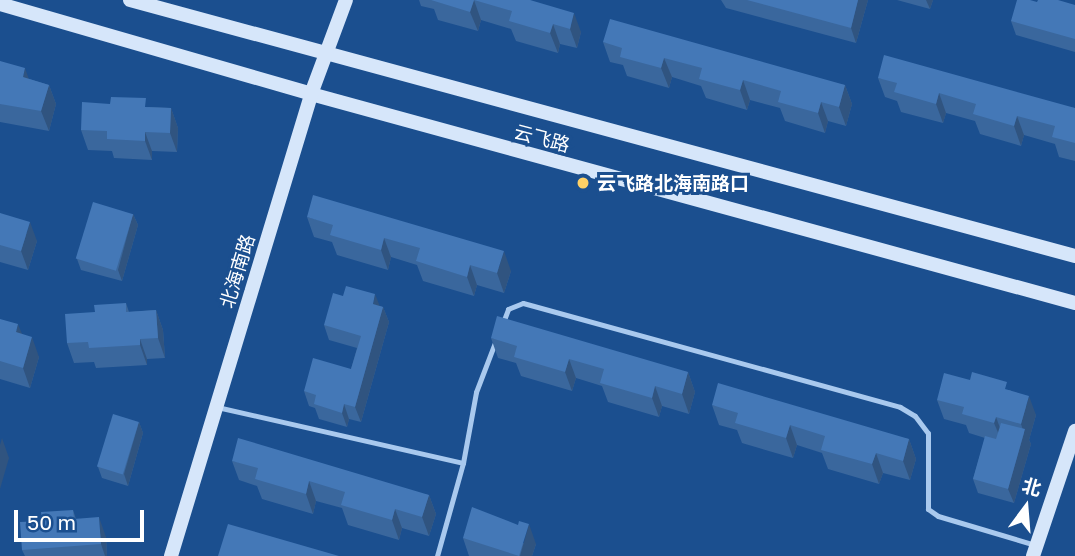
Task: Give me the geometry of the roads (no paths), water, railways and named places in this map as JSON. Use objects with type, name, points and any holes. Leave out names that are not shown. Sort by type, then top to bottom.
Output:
[{"type":"main road","name":"云飞路","points":[[130,0],[1075,256]]},
{"type":"main road","name":"北海南路","points":[[171,556],[311,94],[346,0]]},
{"type":"main road","name":"云飞路","points":[[0,4],[311,94],[1075,303]]},
{"type":"main road","points":[[1035,551],[1075,431]]},
{"type":"lane","points":[[437,556],[463,463],[476,391],[508,309],[523,303],[900,407],[915,416],[928,433],[928,509],[938,516],[1035,551]]},
{"type":"lane","points":[[216,407],[463,463]]},
{"type":"place","name":"云飞路北海南路口","points":[[583,183]]}]
